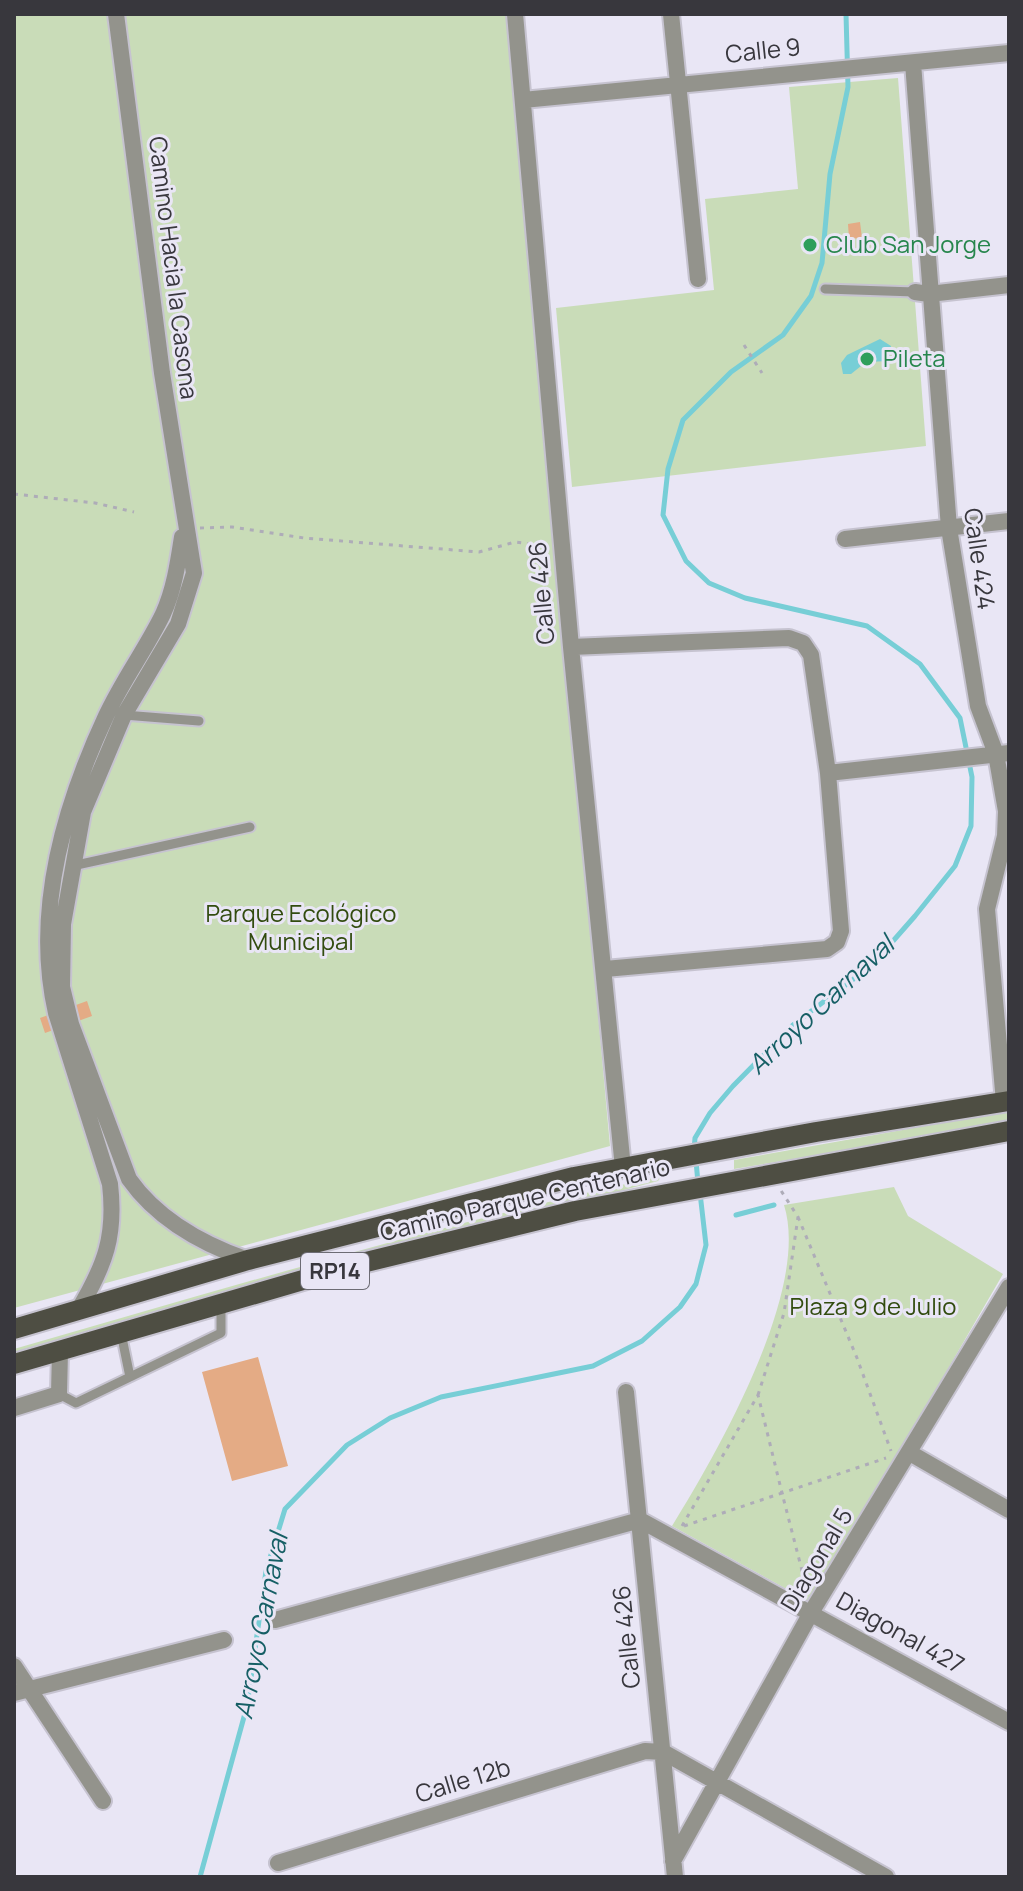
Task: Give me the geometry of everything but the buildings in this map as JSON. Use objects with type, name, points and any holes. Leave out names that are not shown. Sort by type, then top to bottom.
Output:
[{"type":"main road","name":"Camino Parque Centenario","points":[[14,1329],[248,1260],[623,1168],[1007,1102]]},
{"type":"main road","name":"Camino Parque Centenario","points":[[14,1364],[358,1264],[575,1211],[1009,1131]]},
{"type":"street","name":"Camino Hacia la Casona","points":[[79,1309],[103,1267],[112,1228],[113,1205],[110,1184],[64,1018],[63,924],[68,860],[116,721],[178,624],[194,573],[184,528],[116,14]]},
{"type":"street","name":"Calle 426","points":[[515,14],[571,647],[623,1168]]},
{"type":"street","points":[[671,14],[698,279]]},
{"type":"street","name":"Calle 9","points":[[523,100],[1009,53]]},
{"type":"street","name":"Calle 424","points":[[913,63],[922,293],[949,528],[978,706],[998,754],[1006,811],[1005,836],[987,909],[1007,1102]]},
{"type":"street","points":[[922,293],[1009,285]]},
{"type":"street","points":[[845,539],[1009,521]]},
{"type":"street","points":[[571,647],[789,638],[803,643],[811,655],[828,773],[841,931],[837,942],[827,949],[605,969]]},
{"type":"street","points":[[828,773],[998,754]]},
{"type":"street","name":"Camino Hacia la Casona","points":[[64,1018],[129,1179],[142,1198],[207,1246],[248,1260]]},
{"type":"street","name":"Diagonal 5","points":[[674,1869],[811,1604],[910,1453],[1009,1287]]},
{"type":"street","points":[[14,1408],[59,1394],[60,1351]]},
{"type":"street","name":"Calle 426","points":[[626,1392],[674,1869]]},
{"type":"street","points":[[910,1453],[1009,1510]]},
{"type":"street","points":[[275,1620],[640,1520]]},
{"type":"street","name":"Diagonal 427","points":[[640,1520],[679,1532],[811,1604],[1009,1722]]},
{"type":"street","points":[[21,1691],[224,1640]]},
{"type":"street","points":[[14,1666],[21,1691],[103,1801]]},
{"type":"street","name":"Calle 12b","points":[[278,1863],[645,1751],[663,1752]]},
{"type":"street","points":[[663,1752],[886,1877]]},
{"type":"lane","points":[[825,289],[922,293]]},
{"type":"lane","points":[[116,721],[199,721]]},
{"type":"lane","points":[[68,860],[250,827]]},
{"type":"lane","points":[[59,1394],[76,1403],[221,1333],[221,1304]]},
{"type":"lane","points":[[121,1333],[130,1377]]},
{"type":"path","points":[[744,345],[762,373]]},
{"type":"path","points":[[14,494],[95,503],[134,512]]},
{"type":"path","points":[[184,528],[232,527],[304,538],[479,552],[515,542],[562,545]]},
{"type":"path","points":[[761,1176],[798,1217],[857,1358],[892,1456],[885,1469]]},
{"type":"path","points":[[679,1532],[758,1395],[784,1313],[798,1217]]},
{"type":"path","points":[[758,1395],[811,1604]]},
{"type":"path","points":[[679,1532],[782,1493],[892,1456],[910,1453]]},
{"type":"path","points":[[679,1532],[695,1533]]},
{"type":"path","points":[[811,1604],[816,1584]]},
{"type":"path","points":[[796,1590],[811,1604]]},
{"type":"green space","name":"Parque Ecológico Municipal","points":[[14,14],[507,14],[610,1146],[14,1308]]},
{"type":"green space","name":"Club San Jorge","points":[[898,78],[926,446],[572,487],[556,308],[714,290],[705,199],[798,189],[789,87]]},
{"type":"green space","points":[[1009,1111],[1009,1123],[734,1169],[734,1160]]},
{"type":"green space","points":[[662,1176],[658,1181],[260,1285],[14,1357],[14,1349],[256,1279],[499,1214]]},
{"type":"green space","name":"Plaza 9 de Julio","points":[[894,1187],[908,1216],[1003,1274],[812,1603],[672,1526],[734,1415],[772,1325],[784,1281],[789,1240],[784,1205]]},
{"type":"water","name":"Pileta","points":[[880,339],[891,346],[889,361],[866,362],[851,374],[843,374],[841,363],[847,355]]},
{"type":"waterway","name":"Arroyo Carnaval","points":[[694,1151],[695,1138],[710,1113],[733,1086],[793,1025],[872,965],[915,916],[955,866],[971,826],[972,777],[960,718],[920,664],[867,626],[745,598],[709,583],[686,561],[663,515],[668,469],[683,420],[731,372],[783,335],[811,296],[822,263],[830,174],[848,87],[846,14]]},
{"type":"waterway","name":"Arroyo Carnaval","points":[[696,1161],[698,1183]]},
{"type":"waterway","name":"Arroyo Carnaval","points":[[200,1877],[247,1706],[266,1571],[285,1509],[347,1445],[390,1418],[441,1397],[593,1366],[642,1341],[680,1307],[696,1284],[706,1245],[700,1193]]},
{"type":"waterway","points":[[736,1215],[774,1205]]},
{"type":"place","name":"Club San Jorge","points":[[810,245]]},
{"type":"place","name":"Pileta","points":[[867,359]]}]
